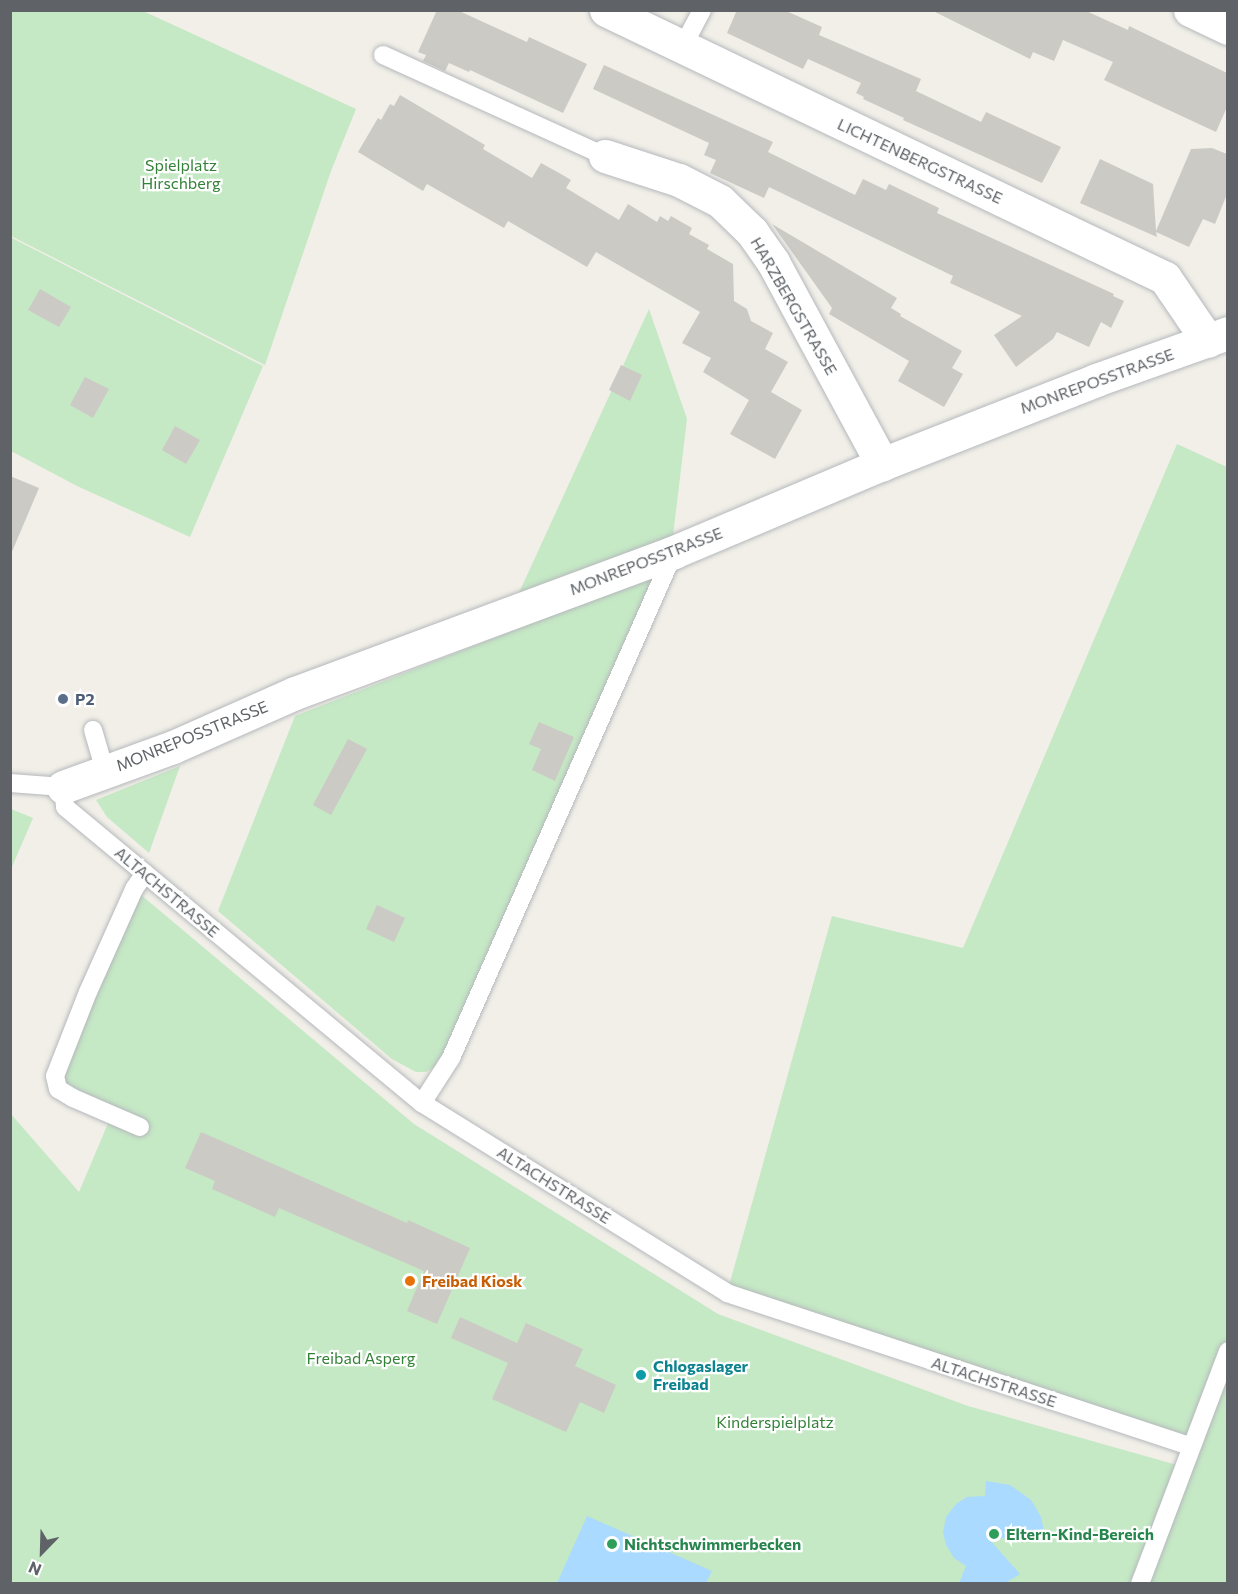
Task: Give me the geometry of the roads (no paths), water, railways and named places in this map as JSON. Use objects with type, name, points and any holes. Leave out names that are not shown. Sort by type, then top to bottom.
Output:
[{"type":"street","name":"LICHTENBERGSTRASSE","points":[[606,10],[1166,278],[1218,337]]},
{"type":"street","points":[[1190,10],[1227,28]]},
{"type":"street","name":"HARZBERGSTRASSE","points":[[605,156],[689,186],[720,201],[752,232],[773,262],[882,464]]},
{"type":"street","name":"MONREPOSSTRASSE","points":[[63,787],[173,747],[296,693],[674,552],[882,464],[1096,380],[1218,337]]},
{"type":"lane","points":[[682,48],[702,10]]},
{"type":"lane","points":[[383,55],[605,156]]},
{"type":"lane","points":[[422,1103],[451,1058],[674,552]]},
{"type":"lane","points":[[93,730],[105,771]]},
{"type":"lane","points":[[10,783],[63,787]]},
{"type":"lane","name":"ALTACHSTRASSE","points":[[63,787],[65,807],[422,1103],[727,1293],[1190,1446]]},
{"type":"lane","points":[[140,1127],[73,1098],[58,1089],[55,1076],[88,992],[134,889],[145,873]]},
{"type":"lane","points":[[1140,1584],[1227,1351]]},
{"type":"water","name":"Eltern-Kind-Bereich","points":[[986,1481],[1010,1485],[1031,1500],[1041,1517],[1045,1536],[989,1539],[1020,1574],[1005,1583],[959,1583],[966,1566],[954,1558],[946,1545],[943,1532],[946,1517],[956,1504],[967,1497],[985,1496]]},
{"type":"water","name":"Nichtschwimmerbecken","points":[[587,1516],[712,1571],[706,1583],[557,1583]]},
{"type":"place","name":"P2","points":[[63,699]]},
{"type":"place","name":"Freibad Kiosk","points":[[410,1281]]},
{"type":"place","name":"Chlogaslager Freibad","points":[[641,1375]]},
{"type":"place","name":"Eltern-Kind-Bereich","points":[[994,1534]]},
{"type":"place","name":"Nichtschwimmerbecken","points":[[612,1544]]},
{"type":"park label","name":"Spielplatz Hirschberg","points":[[181,174]]},
{"type":"park label","name":"Freibad Asperg","points":[[361,1358]]},
{"type":"park label","name":"Kinderspielplatz","points":[[775,1422]]}]
